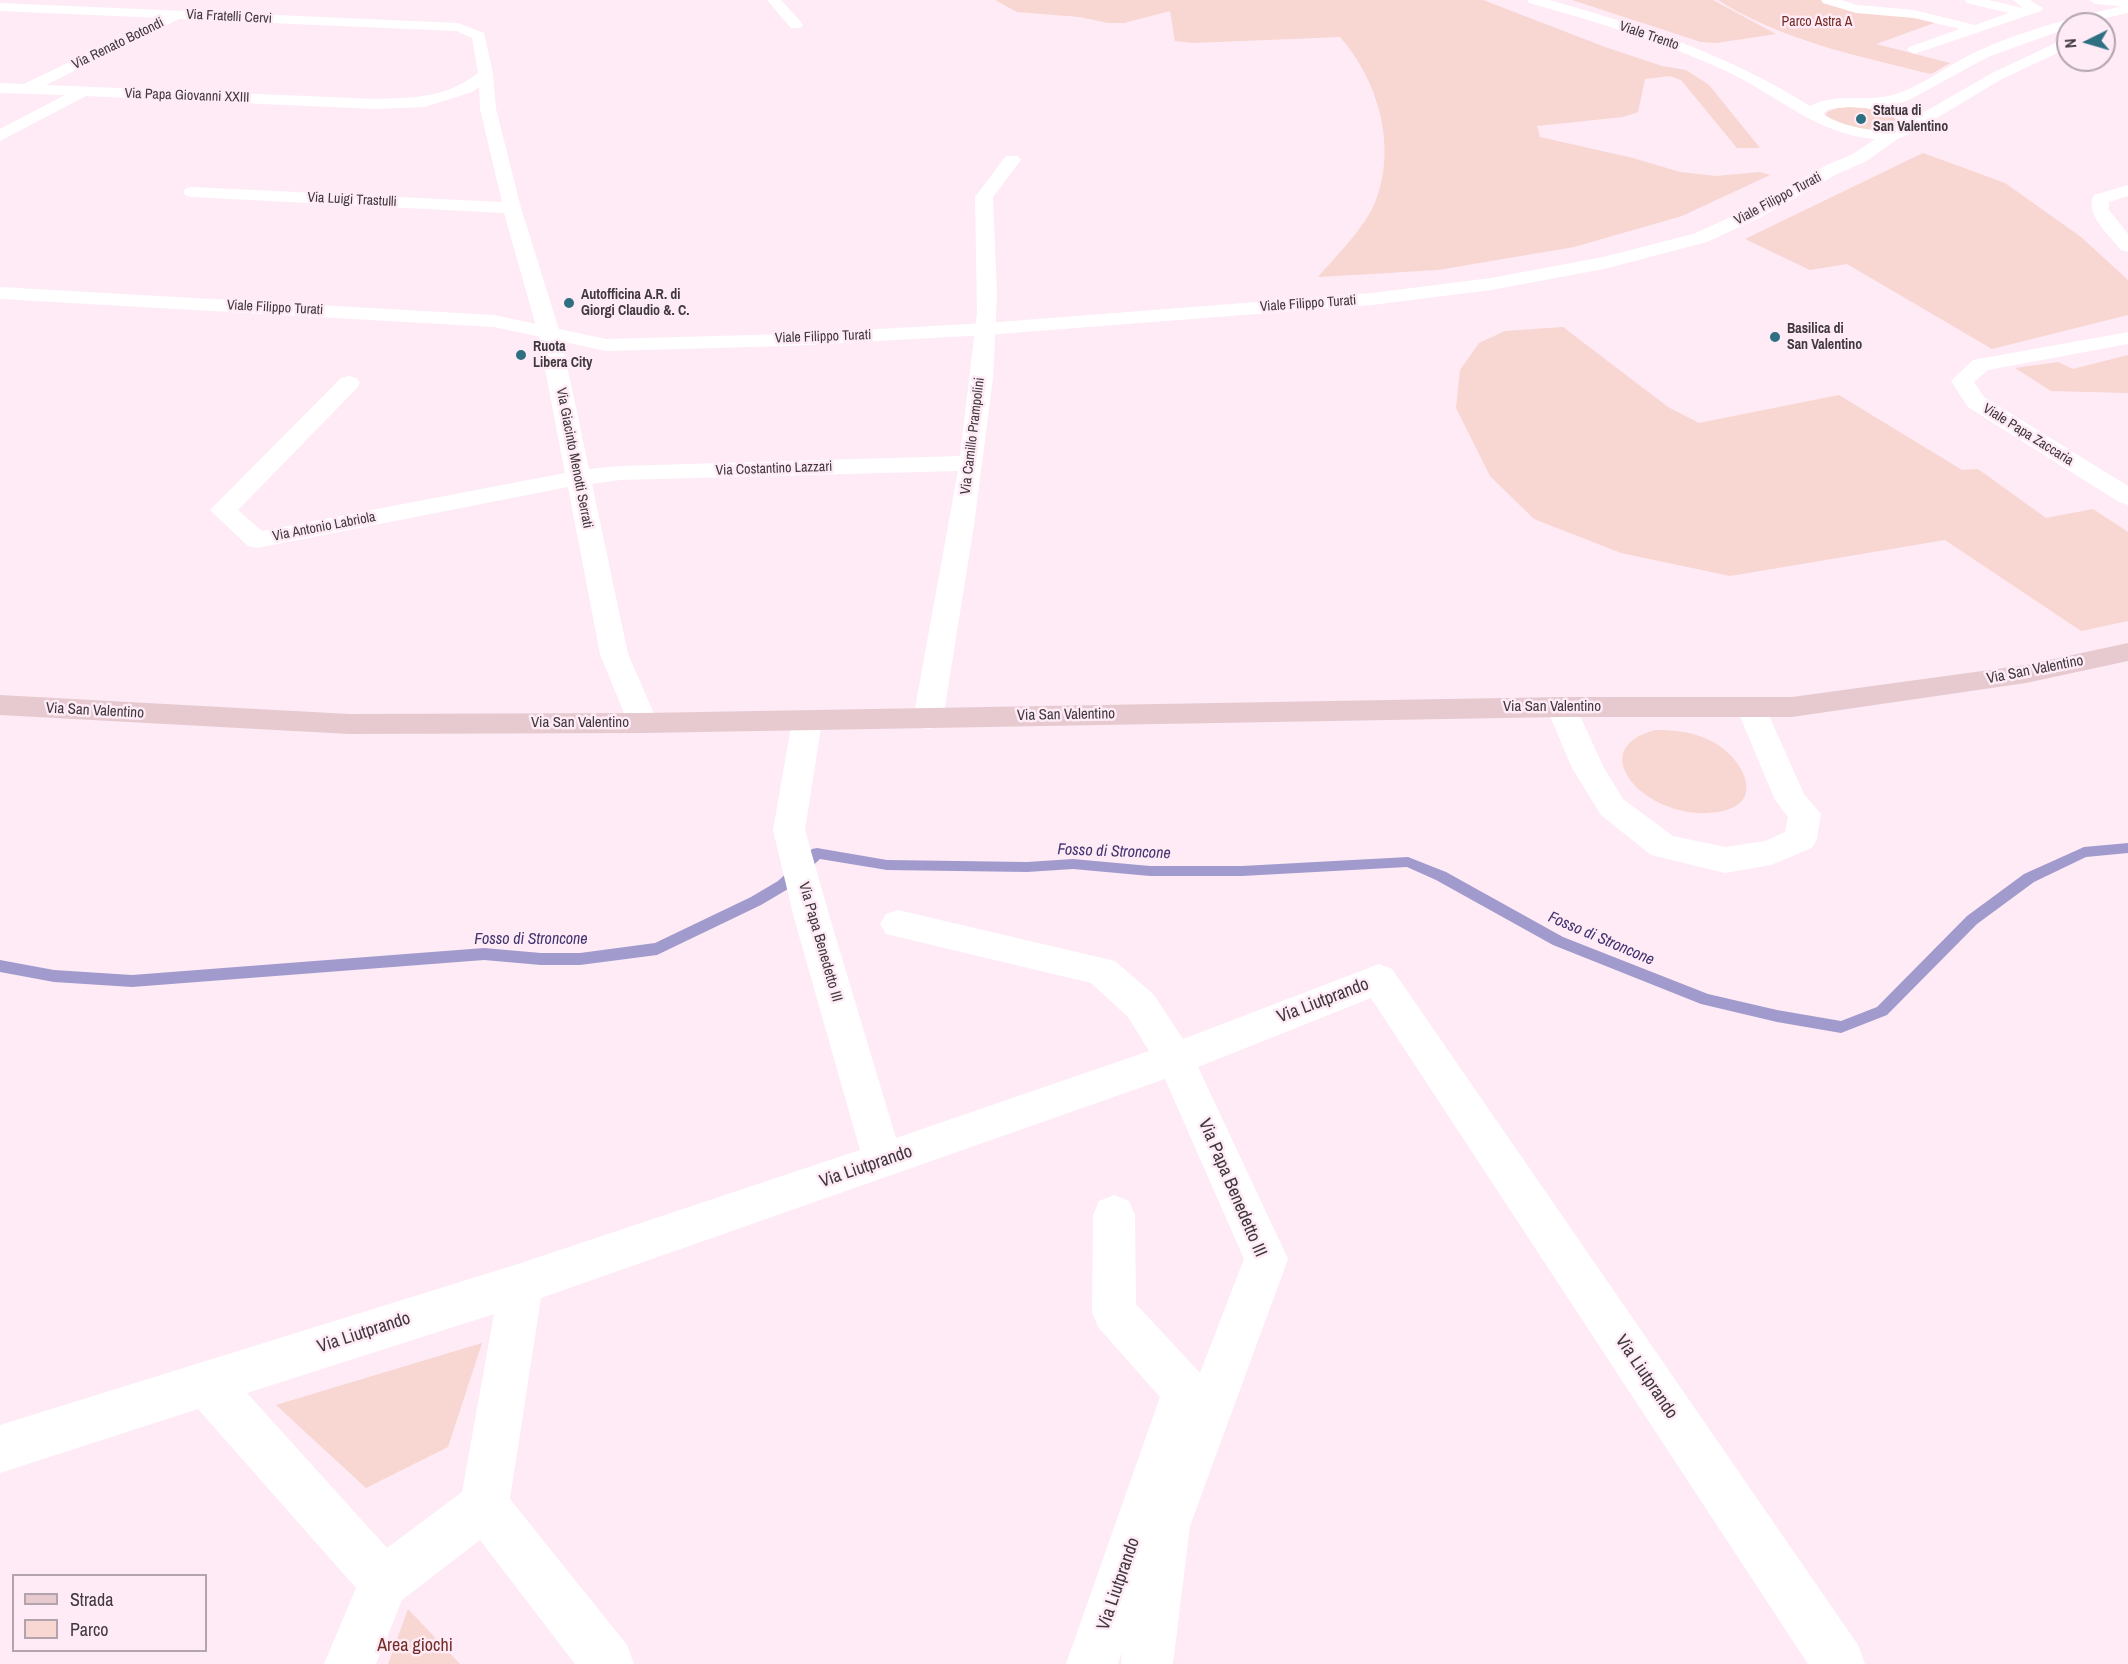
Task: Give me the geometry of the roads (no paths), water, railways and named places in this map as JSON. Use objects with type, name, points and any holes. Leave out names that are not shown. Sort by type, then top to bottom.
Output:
[{"type":"main road","name":"Via San Valentino","points":[[0,705],[350,724],[643,723],[1561,707],[1792,708],[2026,674],[2128,652]]},
{"type":"street","name":"Via Renato Botondi","points":[[27,89],[208,0]]},
{"type":"street","points":[[774,0],[796,25]]},
{"type":"street","name":"Viale Trento","points":[[1534,0],[1587,15],[1686,49],[1760,83],[1822,121]]},
{"type":"street","points":[[1828,0],[1856,9],[1914,14],[1976,29]]},
{"type":"street","points":[[1972,0],[2022,6]]},
{"type":"street","points":[[2096,0],[2128,3]]},
{"type":"street","points":[[1926,3],[1999,21]]},
{"type":"street","points":[[2081,4],[2089,12]]},
{"type":"street","points":[[1914,50],[1999,21],[2022,6]]},
{"type":"street","name":"Via Fratelli Cervi","points":[[0,7],[458,27]]},
{"type":"street","name":"Via Giacinto Menotti Serrati","points":[[458,27],[479,36],[486,74],[482,109],[549,333],[614,654],[643,723]]},
{"type":"street","points":[[1862,104],[1902,98],[1983,54],[2056,27]]},
{"type":"street","name":"Viale Filippo Turati","points":[[0,293],[494,321],[606,345],[986,329],[1372,299],[1502,282],[1604,263],[1700,238],[1753,214],[1838,155],[1859,158],[1997,76],[2056,49]]},
{"type":"street","name":"Via Papa Giovanni XXIII","points":[[425,102],[467,89],[486,74]]},
{"type":"street","name":"Viale Trento","points":[[1760,83],[1836,103],[1862,104]]},
{"type":"street","name":"Via Papa Giovanni XXIII","points":[[0,88],[456,109]]},
{"type":"street","points":[[0,136],[84,92]]},
{"type":"street","name":"Via Papa Giovanni XXIII","points":[[375,104],[425,102],[482,109]]},
{"type":"street","points":[[1836,103],[1819,107],[1815,110],[1815,115],[1822,121],[1859,132],[1902,131],[1911,124],[1900,114],[1862,104]]},
{"type":"street","points":[[1822,121],[1838,155]]},
{"type":"street","name":"Via Camillo Prampolini","points":[[928,718],[970,463],[986,329],[988,265],[984,197],[1012,160]]},
{"type":"street","points":[[2126,242],[2100,211],[2100,199],[2128,190]]},
{"type":"street","name":"Via Luigi Trastulli","points":[[192,192],[512,208]]},
{"type":"street","name":"Viale Filippo Turati","points":[[0,308],[484,336],[549,333]]},
{"type":"street","name":"Viale Papa Zaccaria","points":[[2128,338],[1981,365],[1962,381],[1976,402],[2128,496]]},
{"type":"street","name":"Via Antonio Labriola","points":[[349,383],[223,510],[257,540],[577,478]]},
{"type":"street","name":"Via Costantino Lazzari","points":[[577,478],[632,473],[970,463]]},
{"type":"street","points":[[1561,707],[1588,768],[1612,807],[1663,846],[1725,860],[1771,853],[1800,839],[1805,814],[1791,800],[1751,707]]},
{"type":"street","name":"Via Papa Benedetto III","points":[[807,720],[789,830],[812,918],[883,1161]]},
{"type":"street","name":"Via Papa Benedetto III","points":[[898,924],[1102,971],[1141,1006],[1175,1059],[1266,1259],[1165,1526],[1147,1664]]},
{"type":"street","name":"Via Liutprando","points":[[0,1449],[521,1284],[883,1161],[1175,1059],[1379,979],[1839,1664]]},
{"type":"street","name":"Via Liutprando","points":[[1092,1664],[1185,1391],[1114,1311],[1114,1215]]},
{"type":"street","points":[[350,1664],[384,1582],[484,1506],[521,1284]]},
{"type":"street","points":[[207,1384],[384,1582]]},
{"type":"street","points":[[484,1506],[608,1664]]},
{"type":"waterway","name":"Fosso di Stroncone","points":[[0,966],[54,976],[132,981],[484,954],[541,959],[580,959],[657,949],[756,901],[783,885],[817,853],[887,865],[1027,867],[1073,864],[1150,871],[1242,871],[1408,862],[1441,876],[1558,941],[1706,1000],[1841,1027],[1882,1011],[1972,920],[2029,878],[2084,852],[2128,848]]},
{"type":"place","name":"Statua di San Valentino","points":[[1861,119]]},
{"type":"place","name":"Autofficina A.R. di Giorgi Claudio &. C.","points":[[569,303]]},
{"type":"place","name":"Basilica di San Valentino","points":[[1775,337]]},
{"type":"place","name":"Ruota Libera City","points":[[521,355]]},
{"type":"park label","name":"Parco Astra A","points":[[1817,22]]},
{"type":"park label","name":"Area giochi","points":[[415,1646]]}]
